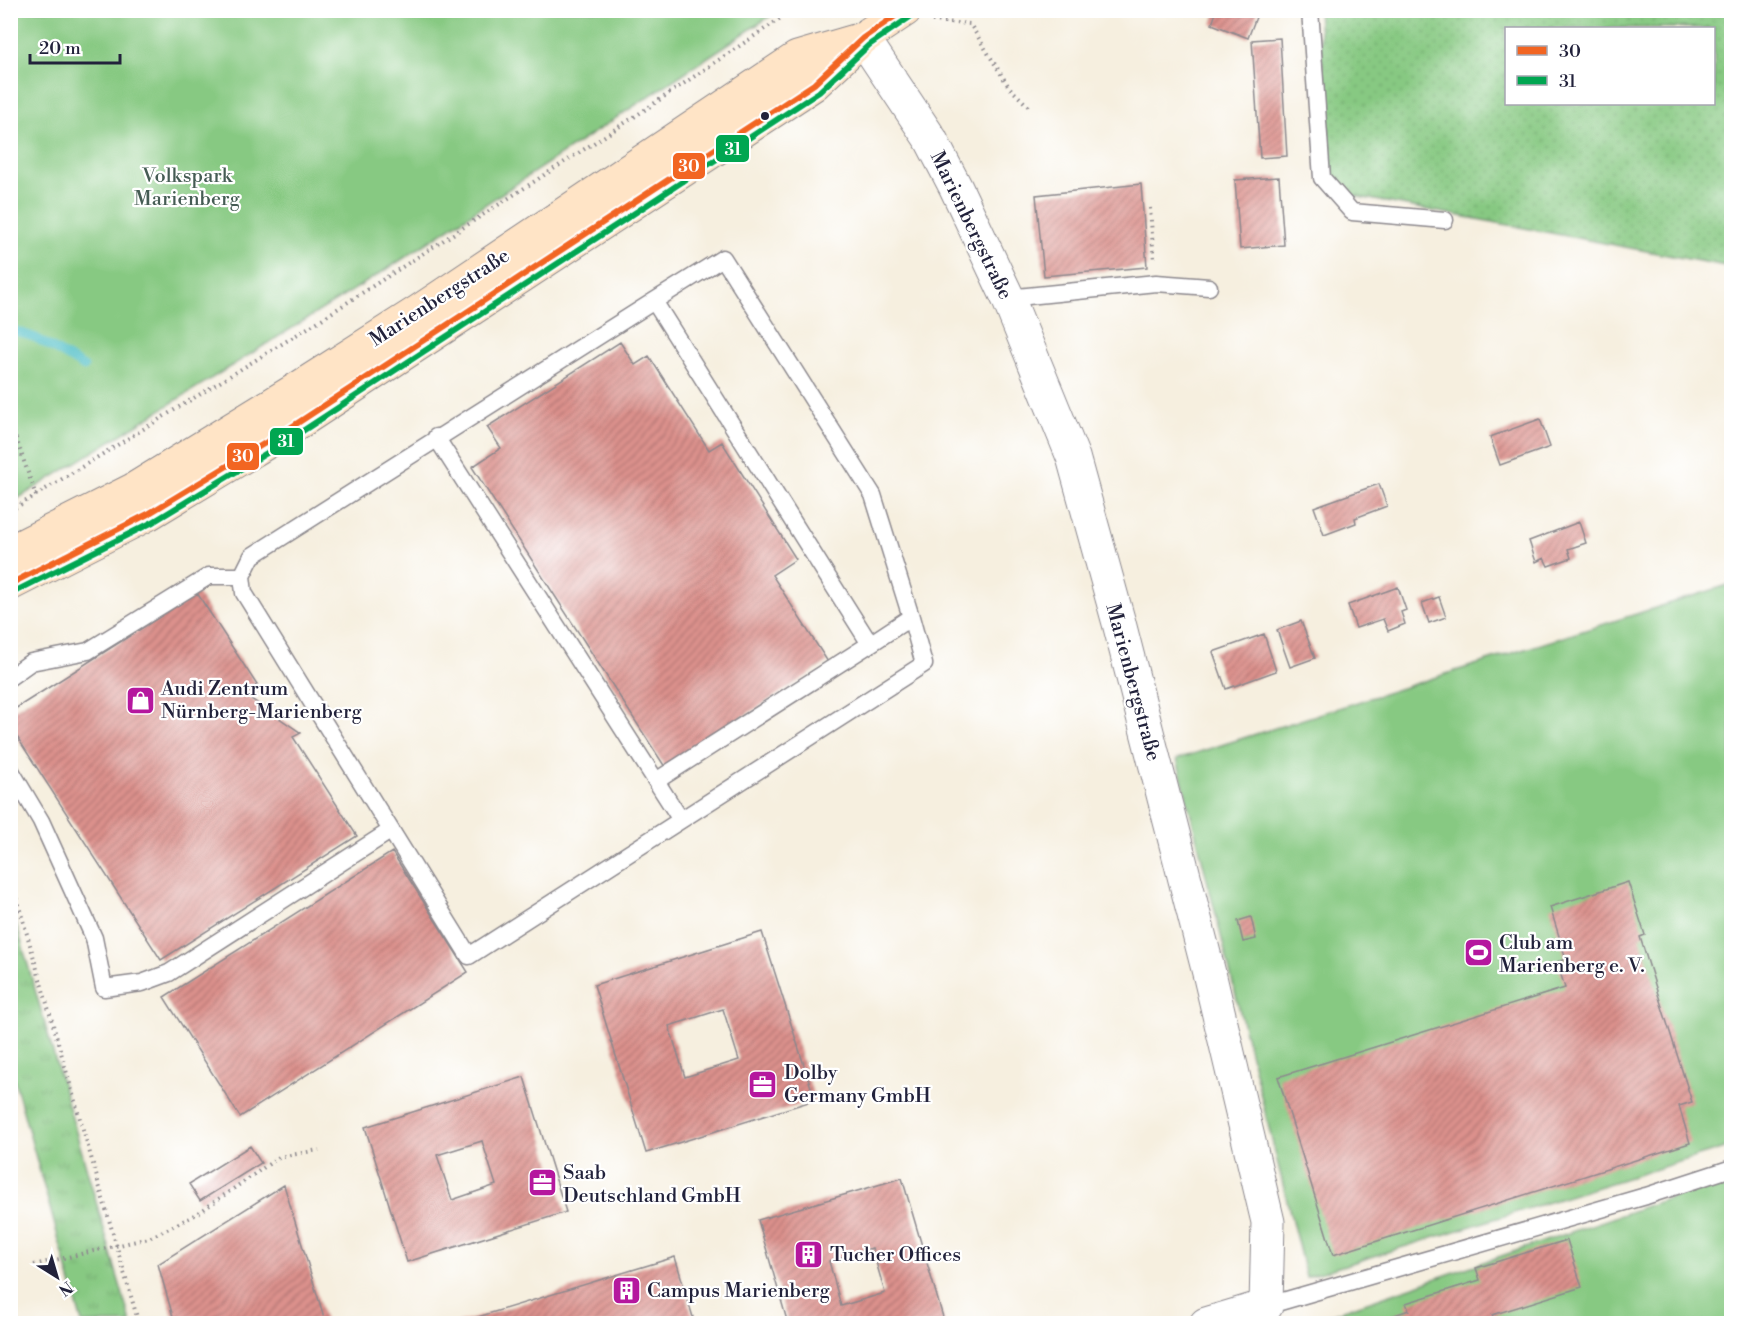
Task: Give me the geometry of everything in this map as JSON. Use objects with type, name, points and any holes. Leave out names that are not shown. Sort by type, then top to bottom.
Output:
[{"type":"main road","name":"Marienbergstraße","points":[[10,552],[133,490],[302,386],[427,306],[797,58],[863,38],[919,16]]},
{"type":"main road","name":"Marienbergstraße","points":[[10,584],[148,514],[290,428],[814,84],[863,38]]},
{"type":"main road","points":[[290,428],[290,409],[302,386]]},
{"type":"street","name":"Marienbergstraße","points":[[863,38],[931,140],[1008,298],[1073,456],[1119,623],[1210,977],[1268,1222],[1266,1306]]},
{"type":"street","points":[[1206,1323],[1266,1306]]},
{"type":"lane","points":[[1310,10],[1322,178],[1352,212],[1445,220]]},
{"type":"lane","points":[[723,258],[873,495],[924,664],[469,956],[244,593],[242,576],[252,556],[436,437],[654,301],[723,258]]},
{"type":"lane","points":[[1008,298],[1156,283],[1209,287]]},
{"type":"lane","points":[[654,301],[870,644]]},
{"type":"lane","points":[[436,437],[681,820]]},
{"type":"lane","points":[[10,677],[31,662],[88,651],[209,576],[242,576]]},
{"type":"lane","points":[[656,781],[911,617]]},
{"type":"lane","points":[[10,769],[41,821],[94,938],[104,988],[142,983],[169,973],[390,831]]},
{"type":"lane","points":[[1266,1306],[1647,1196],[1731,1168]]},
{"type":"path","points":[[10,511],[311,326],[634,117],[794,10]]},
{"type":"path","points":[[919,16],[970,24],[1009,87],[1029,107]]},
{"type":"path","points":[[1150,208],[1156,283]]},
{"type":"path","points":[[10,422],[36,496]]},
{"type":"path","points":[[10,874],[139,1323]]},
{"type":"path","points":[[34,1265],[149,1238],[197,1214],[279,1157],[319,1150]]},
{"type":"green space","name":"Volkspark Marienberg","points":[[11,10],[778,11],[392,266],[11,503]]},
{"type":"green space","points":[[1318,11],[1731,11],[1731,267],[1333,192]]},
{"type":"green space","name":"Club am Marienberg e. V.","points":[[1731,584],[1731,1146],[1306,1277],[1177,759]]},
{"type":"green space","points":[[11,906],[131,1323],[82,1323],[11,1068]]},
{"type":"green space","points":[[1731,1177],[1731,1323],[1306,1323]]},
{"type":"building","points":[[1217,10],[1258,12],[1248,38],[1212,24]]},
{"type":"building","points":[[1280,38],[1287,156],[1260,158],[1252,40]]},
{"type":"building","points":[[1279,177],[1284,245],[1240,249],[1235,180]]},
{"type":"building","points":[[1141,184],[1147,267],[1044,276],[1036,195]]},
{"type":"building","points":[[620,342],[635,365],[649,356],[709,450],[722,442],[796,559],[772,575],[828,662],[665,767],[472,467],[501,448],[487,427]]},
{"type":"building","points":[[1540,419],[1550,447],[1500,465],[1490,437]]},
{"type":"building","points":[[1379,484],[1387,506],[1355,518],[1356,523],[1324,535],[1314,507]]},
{"type":"building","points":[[1579,522],[1586,543],[1568,549],[1571,558],[1548,566],[1544,558],[1536,562],[1529,541]]},
{"type":"building","points":[[1398,587],[1406,610],[1401,612],[1405,624],[1388,631],[1383,619],[1356,628],[1348,605]]},
{"type":"building","points":[[197,593],[257,685],[244,694],[301,733],[293,737],[357,836],[161,960],[10,726],[10,712]]},
{"type":"building","points":[[1439,597],[1446,617],[1429,623],[1422,603]]},
{"type":"building","points":[[1301,621],[1315,658],[1290,667],[1277,630]]},
{"type":"building","points":[[1264,634],[1276,671],[1226,689],[1213,652]]},
{"type":"building","points":[[392,852],[468,972],[240,1117],[164,997]]},
{"type":"building","points":[[1628,882],[1645,935],[1640,937],[1692,1102],[1679,1106],[1690,1143],[1333,1255],[1278,1077],[1565,988],[1557,962],[1566,959],[1550,907]]},
{"type":"building","points":[[1251,917],[1256,939],[1243,942],[1238,921]]},
{"type":"building","points":[[762,932],[815,1100],[646,1153],[594,985]],"holes":[[[723,1009],[739,1060],[685,1077],[669,1026]]]},
{"type":"building","points":[[524,1077],[566,1212],[407,1262],[365,1127]],"holes":[[[482,1141],[496,1185],[452,1200],[437,1155]]]},
{"type":"building","points":[[250,1146],[261,1163],[200,1201],[189,1184]]},
{"type":"building","name":"Tucher Offices","points":[[902,1178],[945,1324],[788,1324],[758,1220]],"holes":[[[872,1248],[885,1293],[841,1306],[829,1261]]]},
{"type":"building","points":[[284,1185],[326,1324],[175,1324],[158,1264]]},
{"type":"building","points":[[1567,1240],[1582,1287],[1492,1315],[1495,1324],[1368,1324],[1409,1310],[1406,1303],[1480,1280],[1476,1268]]},
{"type":"building","name":"Campus Marienberg","points":[[675,1257],[695,1324],[458,1324],[458,1323]]},
{"type":"waterway","points":[[10,329],[36,338],[84,367]]},
{"type":"transit line","name":"30","points":[[10,584],[148,514],[290,428],[814,84],[863,38],[904,10]]},
{"type":"transit line","name":"31","points":[[14,592],[153,522],[295,436],[819,92],[869,45],[910,17]]},
{"type":"place","name":"Audi Zentrum Nürnberg-Marienberg","points":[[140,700]]},
{"type":"place","name":"Club am Marienberg e. V.","points":[[1478,953]]},
{"type":"place","name":"Dolby Germany GmbH","points":[[763,1084]]},
{"type":"place","name":"Saab Deutschland GmbH","points":[[542,1183]]},
{"type":"place","name":"Tucher Offices","points":[[809,1254]]},
{"type":"place","name":"Campus Marienberg","points":[[626,1290]]}]
